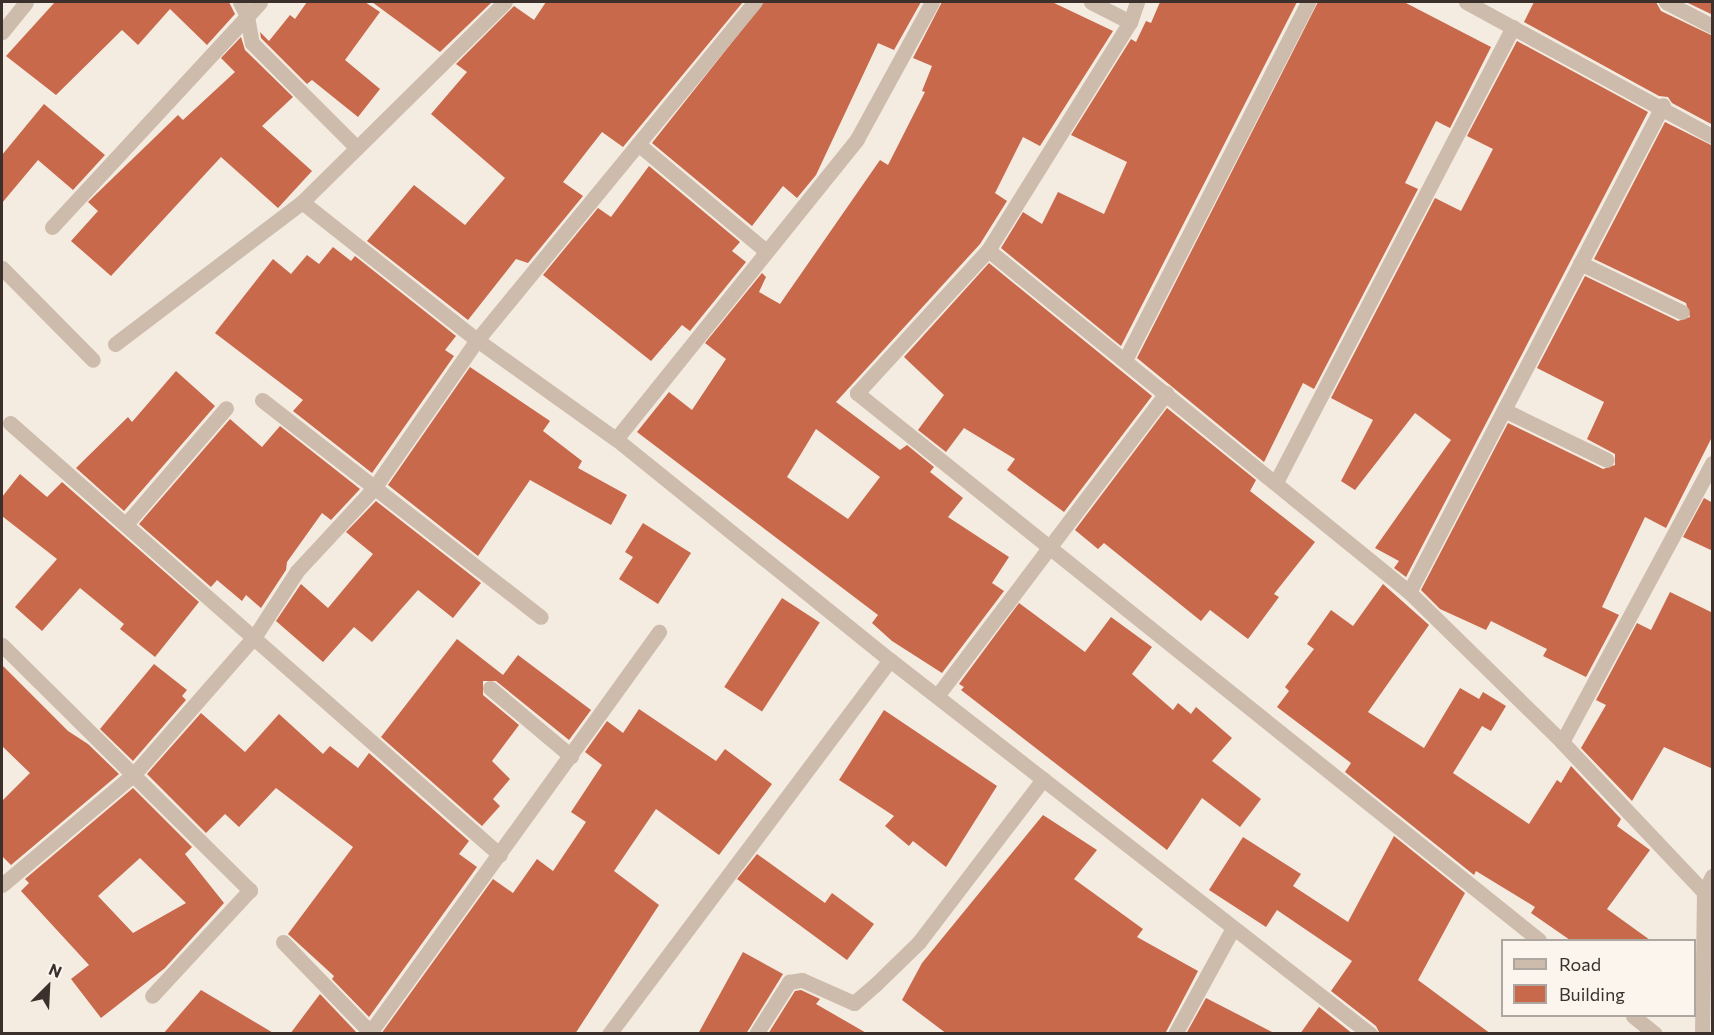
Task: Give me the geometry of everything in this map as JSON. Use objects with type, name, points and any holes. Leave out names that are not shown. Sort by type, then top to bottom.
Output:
[{"type":"street","points":[[2,32],[26,2]]},
{"type":"street","points":[[240,2],[248,16],[252,43],[357,148]]},
{"type":"street","points":[[52,227],[260,2]]},
{"type":"street","points":[[115,344],[302,202],[504,2]]},
{"type":"street","points":[[2,885],[134,774],[255,636],[297,571],[374,488],[477,340],[755,2]]},
{"type":"street","points":[[616,439],[857,139],[932,2]]},
{"type":"street","points":[[1091,2],[1130,22]]},
{"type":"street","points":[[1137,2],[1130,22],[987,249],[857,393],[1046,547],[1538,939]]},
{"type":"street","points":[[1125,360],[1308,2]]},
{"type":"street","points":[[1466,2],[1663,105],[1713,136]]},
{"type":"street","points":[[1666,2],[1713,26]]},
{"type":"street","points":[[1276,482],[1513,27]]},
{"type":"street","points":[[1409,592],[1663,105]]},
{"type":"street","points":[[638,144],[766,251]]},
{"type":"street","points":[[302,202],[477,340],[616,439],[890,660],[1365,1032]]},
{"type":"street","points":[[987,249],[1409,592],[1562,742],[1704,892]]},
{"type":"street","points":[[1580,263],[1682,312]]},
{"type":"street","points":[[2,268],[93,360]]},
{"type":"street","points":[[937,696],[1046,547],[1166,393]]},
{"type":"street","points":[[262,400],[541,617]]},
{"type":"street","points":[[126,524],[226,408]]},
{"type":"street","points":[[1504,410],[1607,460]]},
{"type":"street","points":[[10,423],[255,636],[500,855]]},
{"type":"street","points":[[1562,742],[1713,462]]},
{"type":"street","points":[[283,942],[369,1033],[500,855],[659,632]]},
{"type":"street","points":[[2,645],[250,890],[152,996]]},
{"type":"street","points":[[609,1034],[890,660]]},
{"type":"street","points":[[490,688],[571,756]]},
{"type":"street","points":[[756,1034],[789,982],[802,980],[854,1003],[877,983],[919,942],[1044,779]]},
{"type":"street","points":[[1702,1034],[1704,892],[1713,876]]},
{"type":"street","points":[[1175,1034],[1233,928]]},
{"type":"street","points":[[1634,1017],[1655,1034]]},
{"type":"building","points":[[55,2],[229,2],[235,14],[207,45],[170,9],[138,45],[122,30],[56,95],[6,56]]},
{"type":"building","points":[[307,2],[365,2],[380,12],[345,60],[380,89],[358,117],[312,80],[307,84],[261,38],[260,32],[269,41],[290,15],[295,19]]},
{"type":"building","points":[[372,2],[492,2],[440,52]]},
{"type":"building","points":[[546,2],[743,2],[623,147],[602,132],[563,182],[583,196],[528,263],[516,259],[468,320],[367,241],[414,185],[465,225],[505,178],[431,114],[467,72],[456,64],[514,6],[534,20]]},
{"type":"building","points":[[764,2],[921,2],[894,50],[878,43],[816,175],[797,198],[783,186],[752,226],[652,143]]},
{"type":"building","points":[[942,2],[1052,2],[1113,31],[1040,146],[1023,137],[995,193],[1007,201],[980,244],[836,402],[900,450],[907,445],[934,467],[930,472],[963,498],[948,517],[1009,557],[992,583],[1004,591],[942,673],[892,641],[872,623],[878,615],[637,432],[669,392],[692,410],[726,359],[705,343],[762,273],[766,277],[759,292],[780,304],[880,160],[888,165],[925,92],[922,91],[932,66],[913,58]],"holes":[[[816,429],[880,477],[848,519],[787,477]]]},
{"type":"building","points":[[1160,2],[1297,2],[1121,346],[1001,248],[1023,212],[1042,224],[1058,192],[1104,214],[1127,162],[1071,135],[1131,39],[1136,42],[1146,21],[1151,23]]},
{"type":"building","points":[[1318,2],[1404,2],[1491,47],[1450,128],[1436,121],[1405,183],[1418,189],[1314,389],[1303,383],[1264,462],[1137,358]]},
{"type":"building","points":[[1534,2],[1656,2],[1661,11],[1713,36],[1713,125],[1672,103],[1668,97],[1659,96],[1524,22]]},
{"type":"building","points":[[1686,2],[1713,2],[1713,15]]},
{"type":"building","points":[[241,37],[245,50],[293,97],[262,126],[312,171],[278,208],[221,157],[111,276],[71,241],[98,211],[88,202],[178,115],[183,120],[235,72],[221,58]]},
{"type":"building","points":[[1517,41],[1648,112],[1406,577],[1394,568],[1399,561],[1375,548],[1451,440],[1415,413],[1355,490],[1341,481],[1373,420],[1331,398],[1435,198],[1461,211],[1493,149],[1467,136]]},
{"type":"building","points":[[44,104],[105,155],[73,190],[38,160],[2,203],[2,155]]},
{"type":"building","points":[[1665,122],[1713,146],[1713,435],[1666,528],[1645,517],[1602,607],[1619,615],[1586,677],[1543,656],[1547,649],[1491,621],[1486,630],[1440,609],[1421,590],[1508,423],[1603,469],[1615,465],[1615,454],[1587,439],[1604,402],[1537,368],[1585,276],[1678,321],[1690,317],[1686,303],[1594,259]]},
{"type":"building","points":[[649,166],[740,242],[732,251],[746,262],[690,331],[682,325],[651,361],[543,275],[598,208],[611,217]]},
{"type":"building","points":[[333,247],[351,261],[355,256],[456,336],[445,350],[454,356],[372,473],[293,411],[303,400],[215,333],[273,259],[291,274],[307,255],[319,264]]},
{"type":"building","points":[[989,263],[1152,396],[1064,512],[1007,470],[1015,459],[964,428],[946,452],[918,430],[944,395],[904,357]]},
{"type":"building","points":[[470,367],[550,421],[543,431],[582,461],[578,468],[627,495],[611,525],[530,480],[478,556],[388,485]]},
{"type":"building","points":[[176,371],[215,406],[124,511],[76,468],[128,417],[132,422]]},
{"type":"building","points":[[1167,408],[1256,480],[1250,491],[1315,542],[1274,594],[1279,597],[1248,639],[1210,610],[1201,621],[1104,543],[1098,549],[1075,530]]},
{"type":"building","points":[[230,419],[262,447],[280,426],[360,489],[331,520],[322,513],[287,562],[286,570],[261,608],[246,595],[242,601],[217,580],[211,587],[139,524]]},
{"type":"building","points":[[20,474],[47,497],[62,482],[199,602],[155,657],[120,629],[124,624],[80,588],[42,631],[15,607],[57,559],[2,516],[2,497]]},
{"type":"building","points":[[1704,498],[1713,503],[1713,551],[1683,537]]},
{"type":"building","points":[[376,501],[481,583],[453,618],[418,590],[372,642],[354,627],[323,662],[276,621],[301,584],[328,608],[373,554],[346,532]]},
{"type":"building","points":[[643,523],[691,553],[658,604],[619,579],[633,557],[625,552]]},
{"type":"building","points":[[1383,584],[1429,625],[1368,712],[1424,748],[1460,688],[1479,699],[1483,692],[1506,706],[1491,731],[1482,726],[1453,773],[1529,824],[1557,780],[1561,783],[1571,766],[1621,819],[1617,826],[1650,850],[1607,909],[1649,939],[1569,939],[1531,913],[1535,907],[1476,871],[1474,875],[1345,772],[1351,763],[1277,707],[1289,691],[1285,687],[1314,649],[1307,644],[1331,610],[1353,626]]},
{"type":"building","points":[[1670,592],[1713,613],[1713,769],[1664,747],[1632,801],[1581,748],[1606,705],[1596,700],[1637,623],[1651,630]]},
{"type":"building","points":[[782,598],[820,623],[762,711],[724,687]]},
{"type":"building","points":[[1019,603],[1085,652],[1111,617],[1152,647],[1132,674],[1173,710],[1178,703],[1191,714],[1196,707],[1232,738],[1212,761],[1261,799],[1240,827],[1202,798],[1167,850],[961,690],[964,687],[959,684]]},
{"type":"building","points":[[457,639],[503,675],[518,655],[591,710],[569,740],[496,681],[483,681],[483,695],[519,725],[492,761],[510,779],[493,799],[500,806],[482,826],[381,737]]},
{"type":"building","points":[[154,664],[187,690],[182,696],[186,700],[133,761],[100,729]]},
{"type":"building","points":[[2,665],[68,731],[88,744],[119,774],[11,865],[2,856],[2,801],[30,773],[2,746]]},
{"type":"building","points":[[639,709],[716,761],[725,749],[772,784],[719,855],[656,809],[614,871],[659,905],[575,1034],[381,1034],[493,879],[513,893],[537,859],[553,871],[586,822],[571,812],[602,765],[585,752],[607,721],[623,733]]},
{"type":"building","points":[[884,710],[997,786],[946,867],[913,841],[909,846],[885,826],[894,816],[839,780]]},
{"type":"building","points":[[201,713],[245,752],[279,714],[323,754],[330,746],[358,768],[369,753],[469,841],[459,854],[477,867],[369,1017],[332,979],[334,976],[288,934],[353,847],[276,788],[239,827],[225,814],[206,833],[147,774]]},
{"type":"building","points":[[133,788],[192,847],[185,854],[224,903],[165,968],[101,1018],[71,979],[89,965],[21,891],[29,883],[25,879]],"holes":[[[140,858],[186,903],[133,933],[98,896]]]},
{"type":"building","points":[[1043,815],[1097,850],[1074,879],[1143,929],[1137,937],[1198,971],[1165,1034],[947,1034],[902,1000],[922,963]]},
{"type":"building","points":[[1394,836],[1465,893],[1418,980],[1491,1034],[1380,1034],[1376,1026],[1331,991],[1352,961],[1277,910],[1266,927],[1209,890],[1243,837],[1301,874],[1293,886],[1348,922]]},
{"type":"building","points":[[757,854],[825,903],[832,893],[874,924],[847,960],[737,879]]},
{"type":"building","points":[[743,952],[783,974],[746,1034],[698,1034]]},
{"type":"building","points":[[201,990],[275,1034],[163,1034]]},
{"type":"building","points":[[801,990],[820,999],[816,1004],[868,1034],[768,1034],[795,991]]},
{"type":"building","points":[[320,994],[358,1034],[290,1034]]},
{"type":"building","points":[[1206,998],[1276,1034],[1186,1034]]},
{"type":"building","points":[[1319,1007],[1353,1034],[1300,1034]]}]
